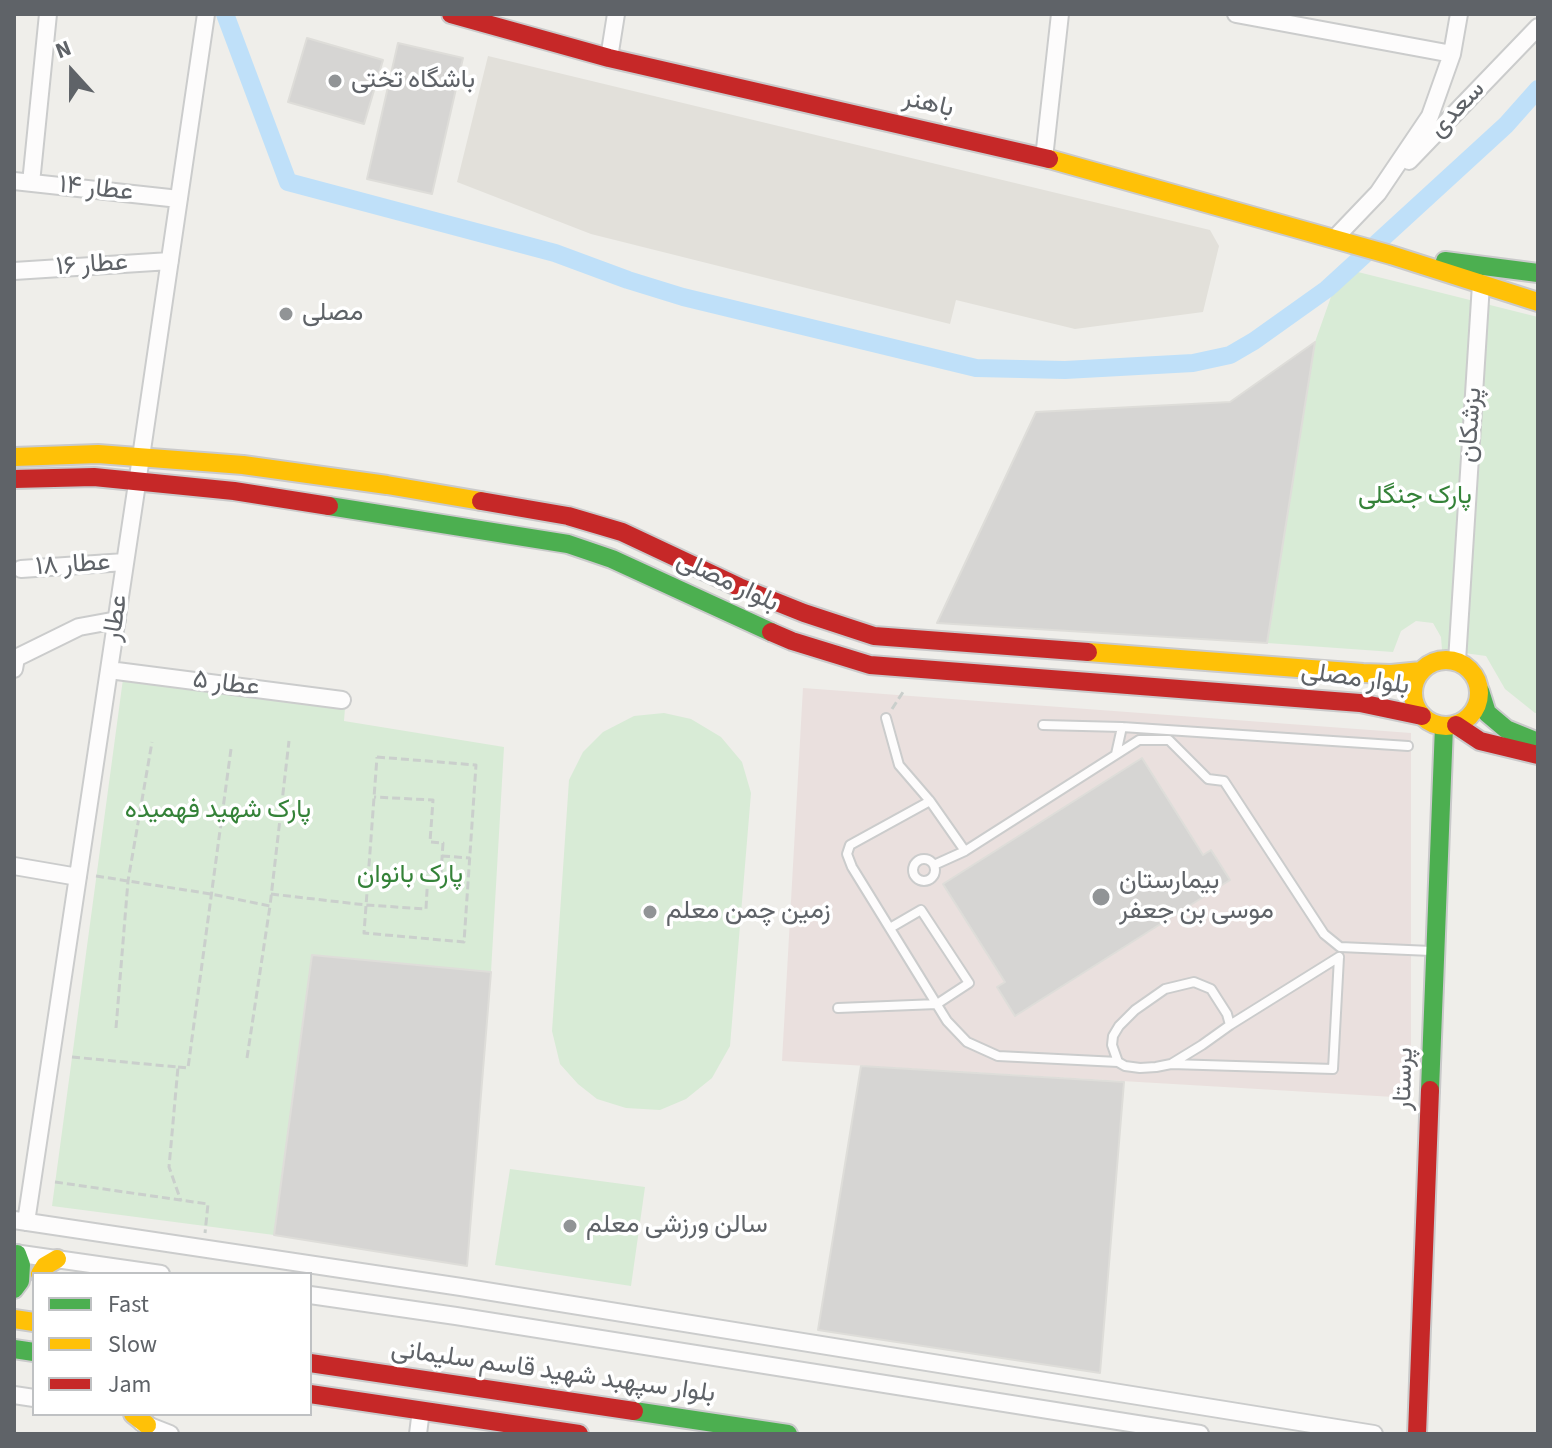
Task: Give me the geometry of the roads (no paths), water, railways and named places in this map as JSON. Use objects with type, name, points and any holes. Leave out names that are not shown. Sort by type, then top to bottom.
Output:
[{"type":"main road","name":"باهنر","points":[[451,14],[609,58],[1044,158],[1391,255],[1538,302]]},
{"type":"main road","name":"باهنر","points":[[1391,255],[1538,273]]},
{"type":"main road","name":"بلوار مصلی","points":[[14,457],[98,454],[243,465],[387,485],[568,516],[622,532],[739,587],[874,636],[1363,673],[1421,671]]},
{"type":"main road","name":"بلوار مصلی","points":[[14,479],[94,477],[234,491],[568,544],[612,559],[792,641],[870,665],[1360,703],[1422,716]]},
{"type":"main road","points":[[1538,742],[1506,729],[1487,713],[1476,678],[1457,661],[1431,663],[1414,682],[1415,706],[1432,723],[1450,725],[1480,741],[1538,755]]},
{"type":"main road","points":[[1360,703],[1380,695],[1382,687],[1377,678],[1363,673]]},
{"type":"main road","points":[[1450,725],[1464,721],[1476,708],[1480,691]]},
{"type":"main road","name":"پرستار","points":[[1417,1434],[1435,951],[1450,725]]},
{"type":"main road","points":[[14,1289],[20,1281],[21,1265],[16,1254]]},
{"type":"main road","points":[[41,1272],[57,1259]]},
{"type":"main road","name":"بلوار سپهبد شهید قاسم سلیمانی","points":[[312,1363],[788,1434]]},
{"type":"main road","points":[[312,1394],[579,1434]]},
{"type":"street","points":[[22,182],[48,14]]},
{"type":"street","name":"عطار","points":[[20,1221],[78,877],[206,14]]},
{"type":"street","points":[[609,58],[616,14]]},
{"type":"street","points":[[1044,158],[1060,14]]},
{"type":"street","points":[[1236,14],[1452,54]]},
{"type":"street","points":[[1342,241],[1430,116],[1452,54],[1459,14]]},
{"type":"street","name":"سعدی","points":[[1378,193],[1538,27]]},
{"type":"street","name":"عطار ۱۴","points":[[22,182],[179,199]]},
{"type":"street","name":"عطار ۱۶","points":[[14,271],[170,261]]},
{"type":"street","name":"پزشکان","points":[[1457,661],[1481,284]]},
{"type":"street","name":"عطار ۱۸","points":[[21,569],[125,562]]},
{"type":"street","points":[[14,669],[16,658],[79,627],[117,620]]},
{"type":"street","name":"عطار ۵","points":[[109,670],[342,700]]},
{"type":"street","points":[[14,866],[78,877]]},
{"type":"street","points":[[20,1221],[461,1287],[1374,1434]]},
{"type":"street","points":[[16,1254],[147,1272]]},
{"type":"street","points":[[456,1316],[461,1287]]},
{"type":"street","points":[[312,1295],[1200,1434]]},
{"type":"street","points":[[917,1389],[922,1362]]},
{"type":"street","points":[[418,1434],[421,1410]]},
{"type":"street","points":[[142,1424],[170,1434]]},
{"type":"lane","points":[[886,718],[899,765],[930,801],[965,851]]},
{"type":"lane","points":[[1043,725],[1122,727],[1408,746]]},
{"type":"lane","points":[[1116,754],[1122,727]]},
{"type":"lane","points":[[934,865],[965,851],[1139,740],[1169,740],[1208,779],[1224,781],[1324,934],[1340,947],[1435,951]]},
{"type":"lane","points":[[930,801],[850,845],[847,854],[947,1021],[967,1042],[998,1056],[1118,1062],[1140,1068],[1171,1064],[1333,1069],[1339,957],[1171,1064]]},
{"type":"lane","points":[[838,1008],[937,1004],[969,983],[921,910],[890,928]]},
{"type":"lane","points":[[1118,1062],[1112,1045],[1119,1026],[1135,1010],[1165,989],[1194,982],[1211,989],[1227,1014],[1230,1025]]},
{"type":"waterway","points":[[225,14],[288,182],[555,253],[683,297],[976,368],[1065,370],[1193,363],[1230,355],[1327,289],[1506,125],[1538,89]]},
{"type":"place","name":"باشگاه تختی","points":[[335,81]]},
{"type":"place","name":"مصلی","points":[[286,314]]},
{"type":"place","name":"بیمارستان موسی بن جعفر","points":[[1101,897]]},
{"type":"place","name":"زمین چمن معلم","points":[[650,912]]},
{"type":"place","name":"سالن ورزشی معلم","points":[[570,1226]]},
{"type":"park label","name":"پارک جنگلی","points":[[1415,497]]},
{"type":"park label","name":"پارک شهید فهمیده","points":[[218,811]]},
{"type":"park label","name":"پارک بانوان","points":[[410,876]]}]
